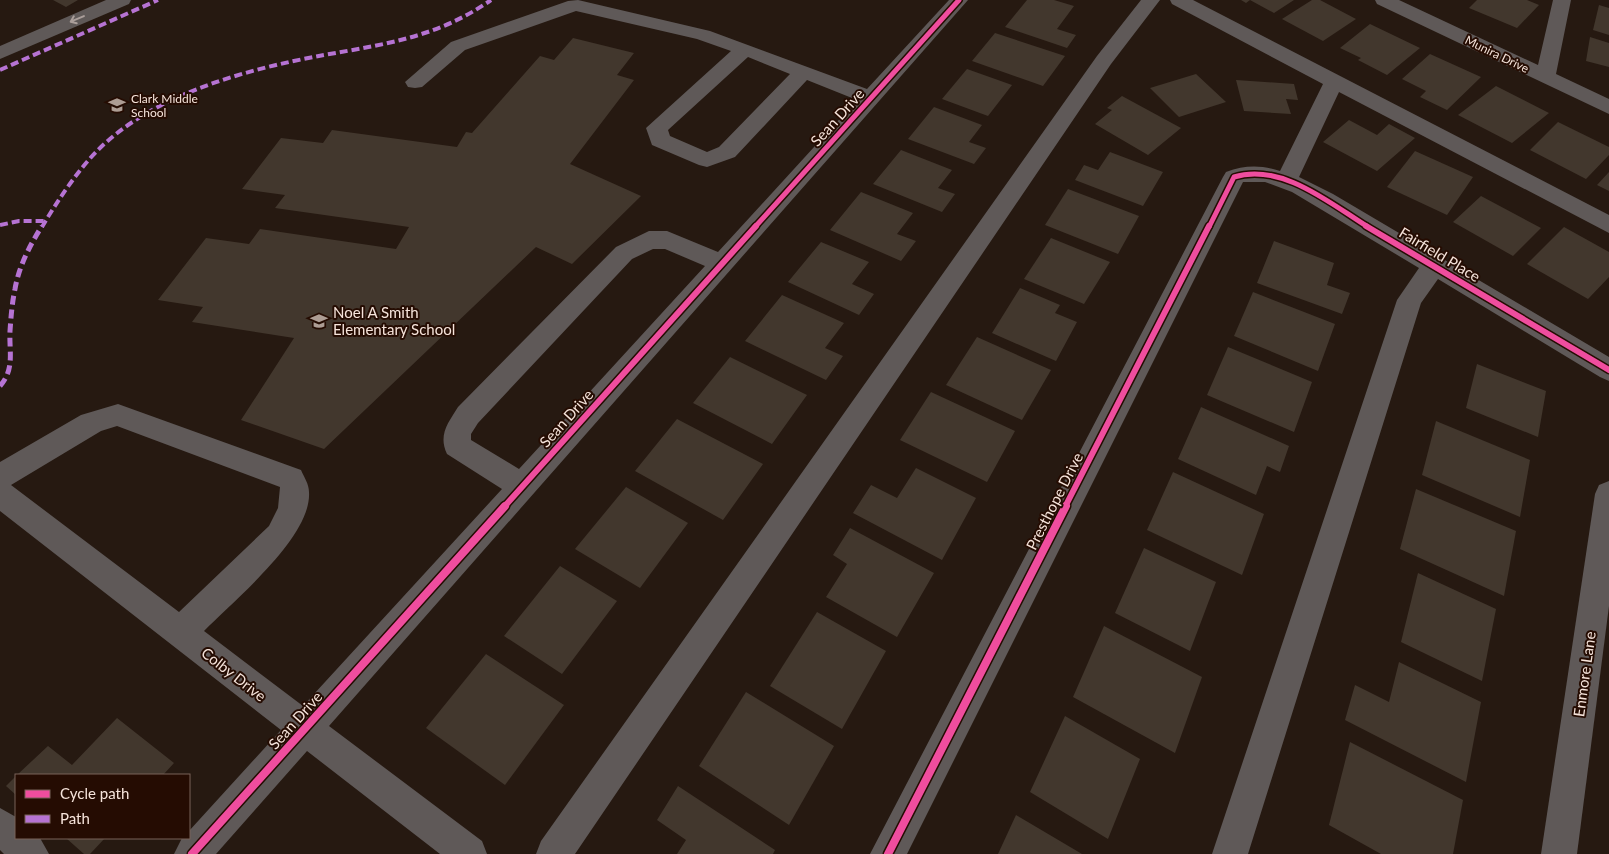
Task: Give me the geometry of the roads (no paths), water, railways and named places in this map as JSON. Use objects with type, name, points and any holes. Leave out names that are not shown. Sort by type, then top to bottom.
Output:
[{"type":"street","points":[[0,52],[122,0]]},
{"type":"street","name":"Sean Drive","points":[[192,854],[958,0]]},
{"type":"street","points":[[554,854],[1104,60],[1150,0]]},
{"type":"street","points":[[1179,0],[1609,224]]},
{"type":"street","name":"Munira Drive","points":[[1384,0],[1609,108]]},
{"type":"street","points":[[1544,77],[1562,0]]},
{"type":"street","points":[[414,82],[458,46],[575,5],[704,35],[871,98]]},
{"type":"street","points":[[745,49],[657,128],[660,140],[707,160],[727,152],[803,72]]},
{"type":"street","points":[[1286,181],[1334,80]]},
{"type":"street","name":"Fairfield Place","points":[[1253,174],[1277,177],[1286,181],[1435,265],[1609,370]]},
{"type":"street","name":"Presthope Drive","points":[[888,854],[1229,183],[1234,177],[1253,174]]},
{"type":"street","points":[[522,486],[457,446],[457,432],[468,415],[624,253],[649,240],[667,240],[722,263]]},
{"type":"street","points":[[1230,854],[1409,300],[1435,265]]},
{"type":"street","points":[[0,477],[90,423],[106,417],[118,416],[291,479],[294,485],[292,507],[288,520],[279,534],[180,633]]},
{"type":"street","name":"Colby Drive","points":[[0,494],[469,854]]},
{"type":"street","name":"Enmore Lane","points":[[1559,854],[1609,494]]},
{"type":"street","points":[[0,826],[31,854]]},
{"type":"place","name":"Clark Middle School","points":[[117,105]]},
{"type":"place","name":"Noel A Smith Elementary School","points":[[319,321]]}]
